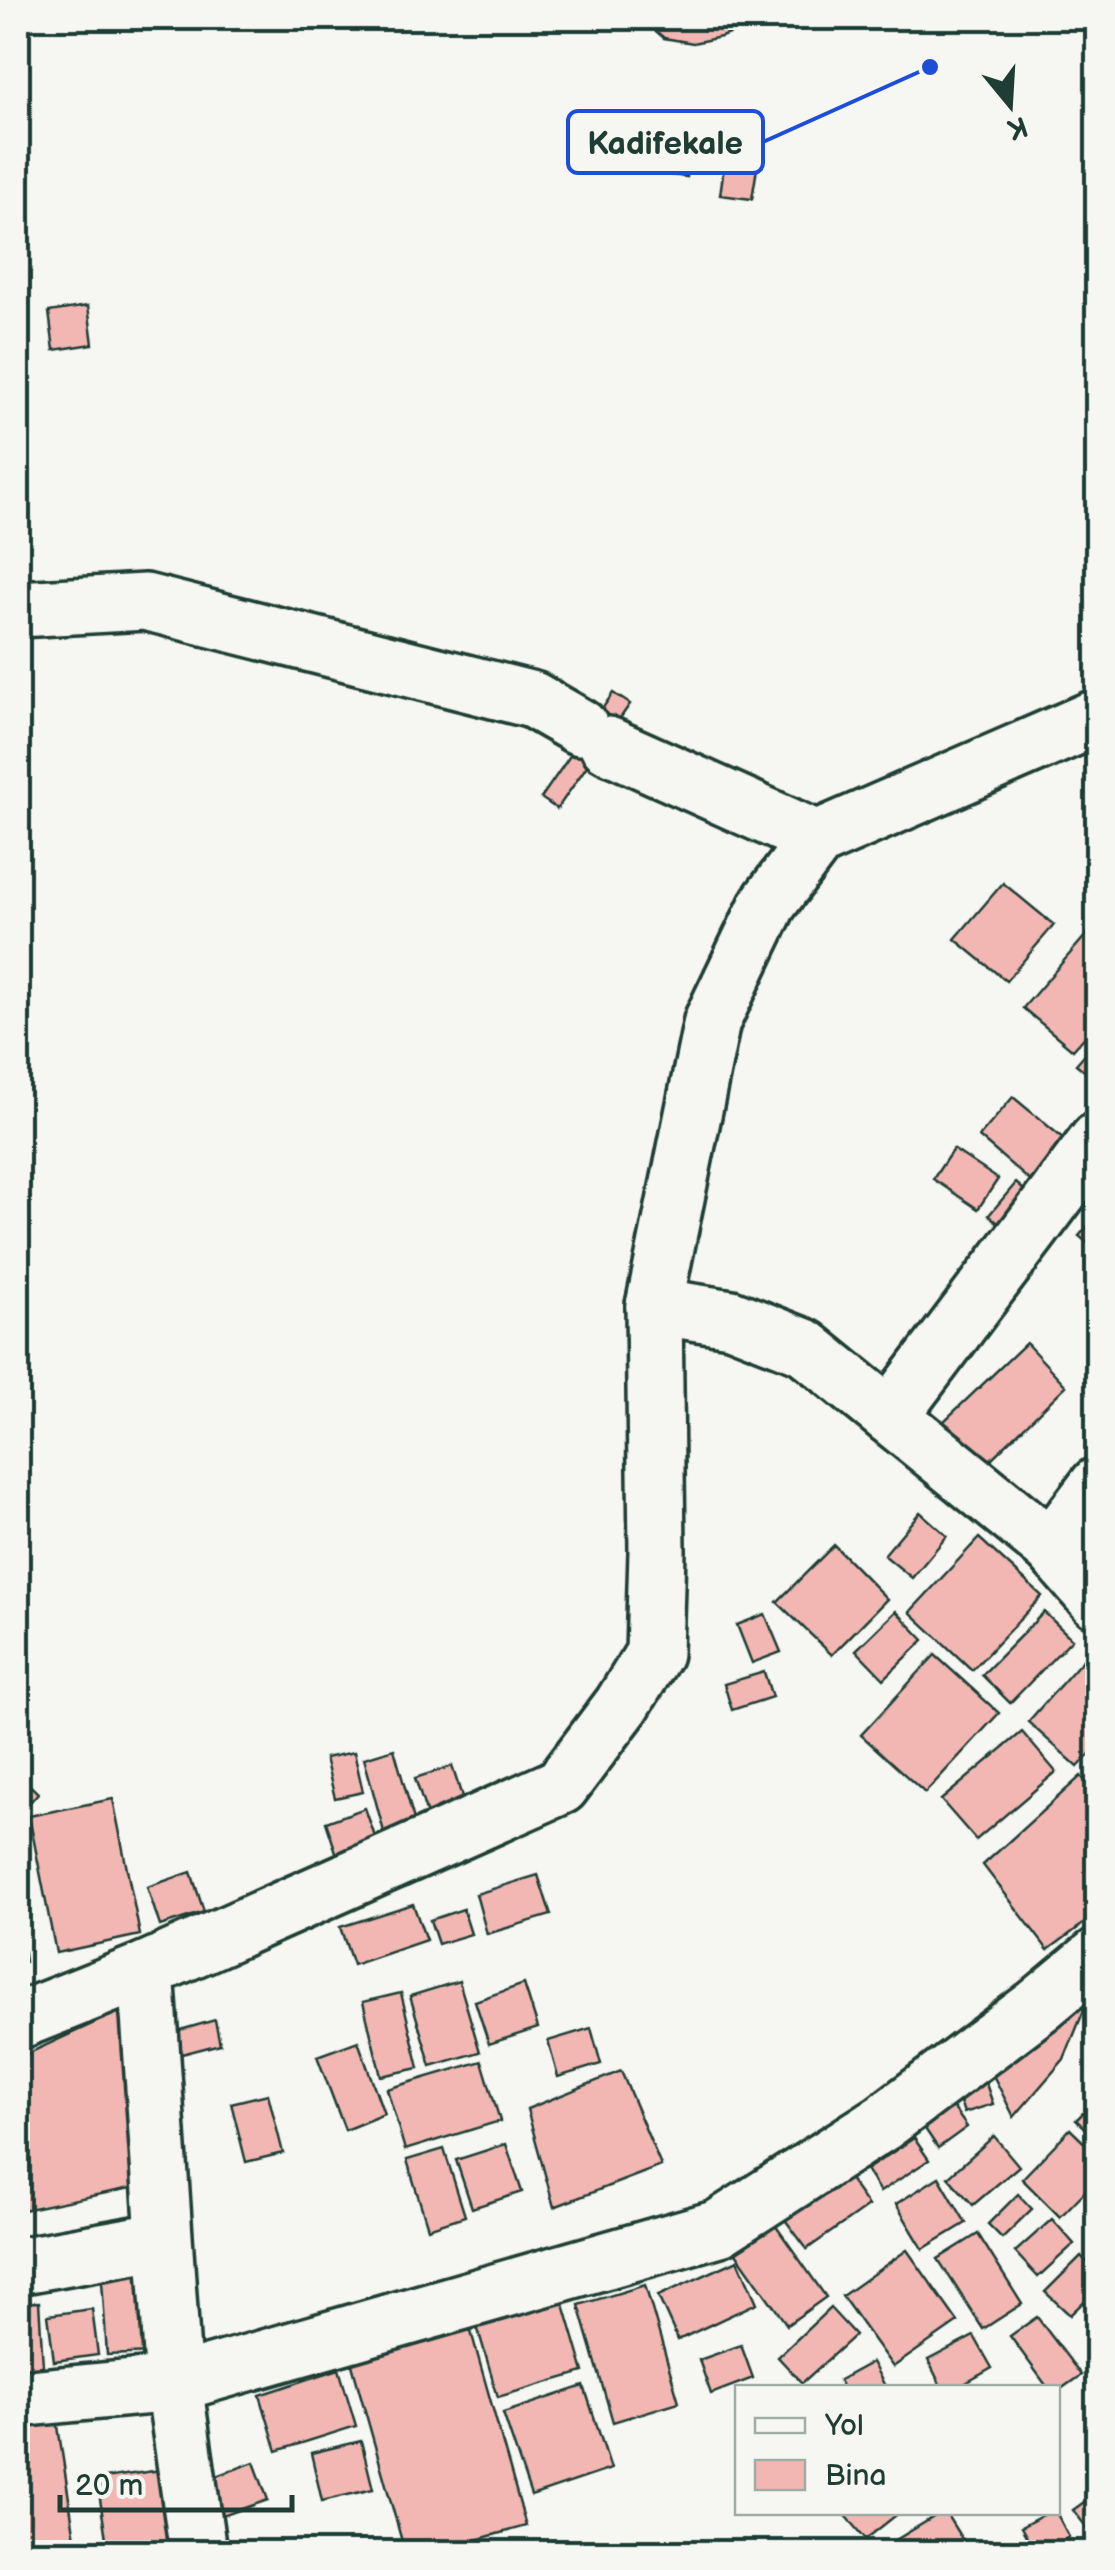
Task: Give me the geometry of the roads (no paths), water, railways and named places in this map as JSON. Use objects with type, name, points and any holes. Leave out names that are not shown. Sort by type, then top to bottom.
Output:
[{"type":"street","points":[[18,608],[145,602],[533,700],[594,736],[817,839]]},
{"type":"street","points":[[18,2021],[146,1970],[561,1786],[622,1706],[654,1653],[657,1551],[654,1306],[712,1021],[768,904],[817,839],[1098,717]]},
{"type":"street","points":[[890,1416],[1098,1140]]},
{"type":"street","points":[[654,1306],[731,1318],[804,1347],[1051,1547],[1098,1601]]},
{"type":"street","points":[[1051,1547],[1098,1486]]},
{"type":"street","points":[[18,2399],[174,2384],[719,2228],[884,2122],[1098,1956]]},
{"type":"street","points":[[146,1970],[174,2384],[198,2552]]},
{"type":"street","points":[[18,2266],[164,2240]]},
{"type":"place","name":"Kadifekale","points":[[930,67]]}]
